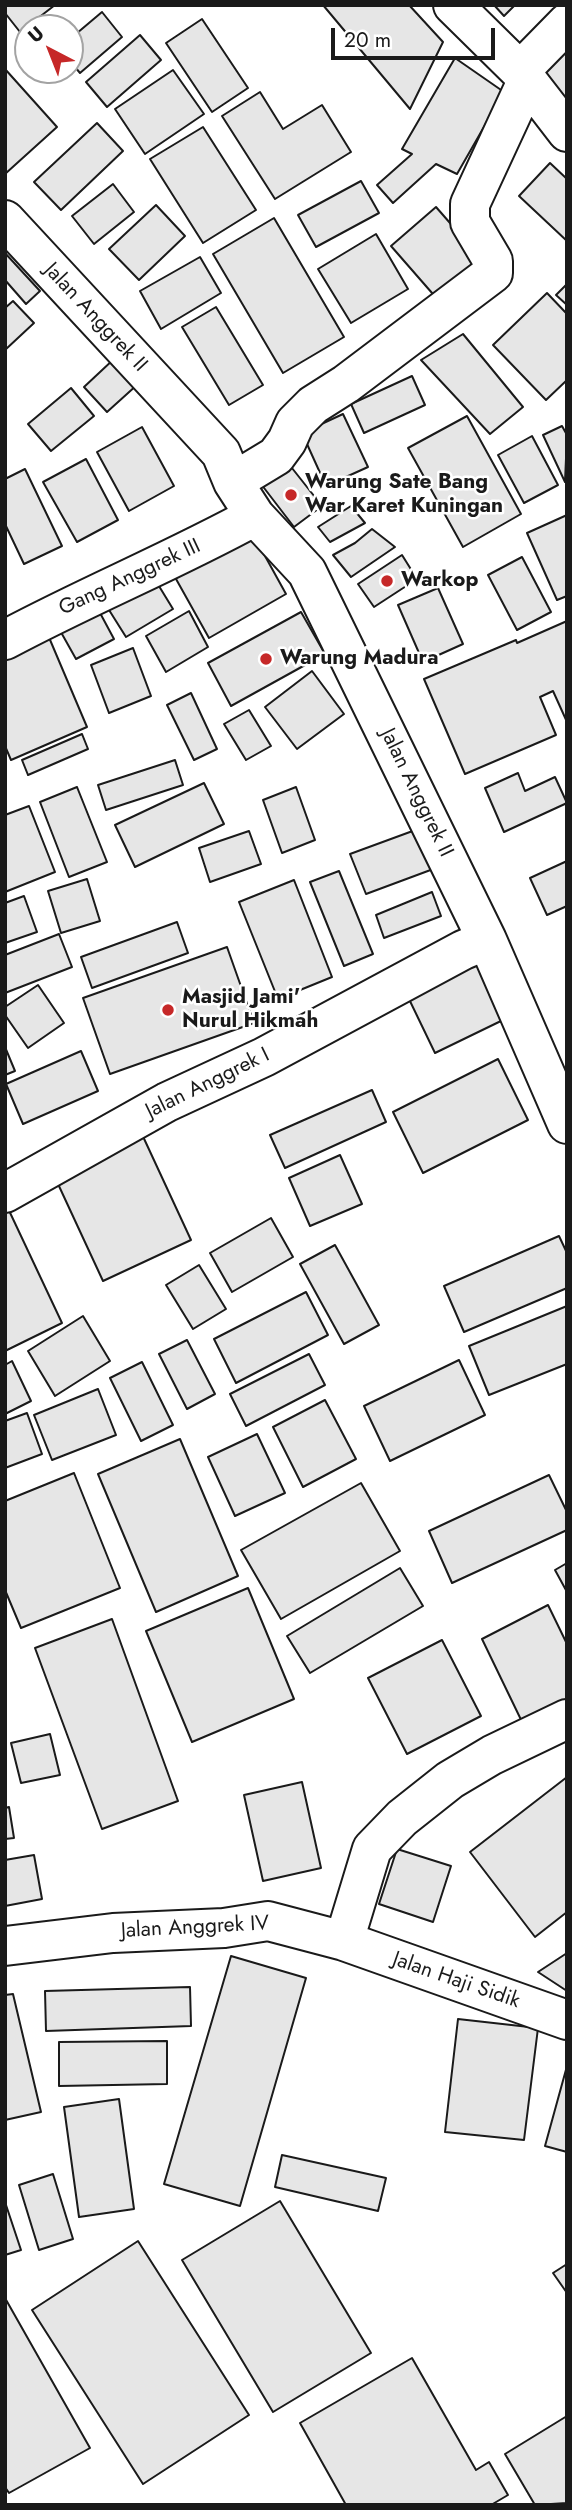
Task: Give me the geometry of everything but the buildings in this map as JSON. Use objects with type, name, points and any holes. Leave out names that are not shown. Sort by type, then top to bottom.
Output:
[{"type":"street","points":[[453,5],[524,76],[567,132]]},
{"type":"street","points":[[233,482],[276,456],[295,423],[313,405],[346,384],[493,273],[493,261],[470,222],[470,204],[524,76],[567,23]]},
{"type":"street","name":"Jalan Anggrek II","points":[[5,220],[221,453],[233,482],[254,516],[307,572],[487,940],[567,1124]]},
{"type":"street","name":"Gang Anggrek III","points":[[5,640],[254,516]]},
{"type":"street","name":"Jalan Anggrek I","points":[[5,1193],[167,1102],[264,1057],[463,950],[487,940]]},
{"type":"street","points":[[344,1941],[372,1849],[401,1818],[450,1780],[492,1755],[567,1719]]},
{"type":"street","name":"Jalan Anggrek IV","points":[[5,1946],[113,1933],[224,1927],[268,1921],[344,1941]]},
{"type":"street","name":"Jalan Haji Sidik","points":[[344,1941],[567,2020]]},
{"type":"place","name":"Warung Sate Bang War Karet Kuningan","points":[[291,495]]},
{"type":"place","name":"Warkop","points":[[387,581]]},
{"type":"place","name":"Warung Madura","points":[[266,659]]},
{"type":"place","name":"Masjid Jami' Nurul Hikmah","points":[[168,1010]]}]
